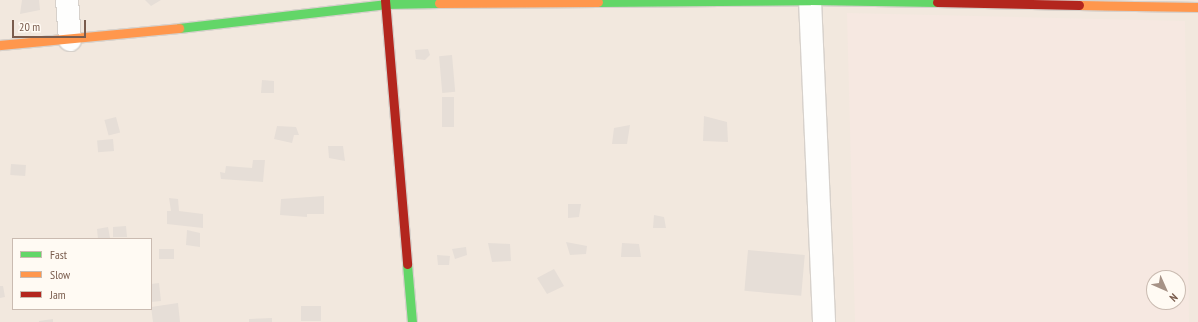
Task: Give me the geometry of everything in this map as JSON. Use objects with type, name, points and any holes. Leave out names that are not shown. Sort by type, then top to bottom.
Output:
[{"type":"street","points":[[67,0],[70,40]]},
{"type":"street","points":[[0,45],[70,40],[316,6],[385,2],[810,0],[1198,7]]},
{"type":"street","points":[[810,0],[824,322]]},
{"type":"street","points":[[385,2],[412,322]]},
{"type":"shaded area","points":[[0,0],[1198,0],[1198,322],[0,322]]},
{"type":"shaded area","points":[[847,13],[1185,21],[1189,322],[855,322]]},
{"type":"building","points":[[22,0],[39,0],[40,10],[20,14]]},
{"type":"building","points":[[145,0],[161,0],[151,6]]},
{"type":"building","points":[[428,49],[430,55],[425,60],[416,59],[415,50]]},
{"type":"building","points":[[452,55],[455,92],[442,93],[439,56]]},
{"type":"building","points":[[262,80],[274,81],[274,93],[261,93]]},
{"type":"building","points":[[442,97],[454,97],[454,127],[442,127]]},
{"type":"building","points":[[704,116],[727,122],[728,142],[703,141]]},
{"type":"building","points":[[116,117],[120,132],[109,136],[104,120]]},
{"type":"building","points":[[630,125],[627,144],[612,144],[614,128]]},
{"type":"building","points":[[277,126],[296,127],[299,135],[294,135],[292,143],[274,139]]},
{"type":"building","points":[[113,139],[114,151],[98,152],[97,140]]},
{"type":"building","points":[[328,146],[343,146],[345,161],[329,158]]},
{"type":"building","points":[[253,160],[265,160],[263,182],[221,179],[220,172],[225,173],[226,166],[252,168]]},
{"type":"building","points":[[11,164],[26,165],[25,176],[10,175]]},
{"type":"building","points":[[324,196],[324,214],[307,214],[307,217],[280,215],[281,199]]},
{"type":"building","points":[[169,198],[178,199],[179,211],[203,214],[203,228],[167,224],[167,211],[171,211]]},
{"type":"building","points":[[568,204],[581,204],[579,217],[568,218]]},
{"type":"building","points":[[654,215],[664,217],[666,228],[653,228]]},
{"type":"building","points":[[126,226],[127,237],[113,237],[113,227]]},
{"type":"building","points":[[108,227],[110,238],[98,238],[97,229]]},
{"type":"building","points":[[187,230],[200,233],[200,247],[186,245]]},
{"type":"building","points":[[566,242],[587,246],[586,254],[570,255]]},
{"type":"building","points":[[488,243],[510,244],[511,261],[492,262]]},
{"type":"building","points":[[622,243],[639,244],[641,257],[621,257]]},
{"type":"building","points":[[466,247],[467,255],[455,259],[452,249]]},
{"type":"building","points":[[159,249],[174,249],[174,259],[159,259]]},
{"type":"building","points":[[748,250],[805,255],[801,296],[744,291]]},
{"type":"building","points":[[437,255],[450,256],[449,265],[438,265]]},
{"type":"building","points":[[554,269],[564,286],[547,294],[537,278]]},
{"type":"building","points":[[159,283],[161,301],[152,302],[152,284]]},
{"type":"building","points":[[0,286],[3,286],[5,297],[0,298]]},
{"type":"building","points":[[178,303],[180,322],[153,322],[152,307]]},
{"type":"building","points":[[301,306],[321,306],[321,321],[301,321]]},
{"type":"building","points":[[272,318],[272,322],[249,322],[249,319]]},
{"type":"building","points":[[53,319],[53,322],[39,322],[39,321]]},
{"type":"traffic: fast","points":[[598,2],[810,0],[937,2]]},
{"type":"traffic: fast","points":[[179,28],[385,4],[439,3]]},
{"type":"traffic: fast","points":[[407,264],[412,322]]},
{"type":"traffic: slow","points":[[439,3],[598,2]]},
{"type":"traffic: slow","points":[[1079,5],[1198,7]]},
{"type":"traffic: slow","points":[[0,45],[179,28]]},
{"type":"traffic: jam","points":[[385,0],[407,264]]},
{"type":"traffic: jam","points":[[937,2],[1079,5]]}]
